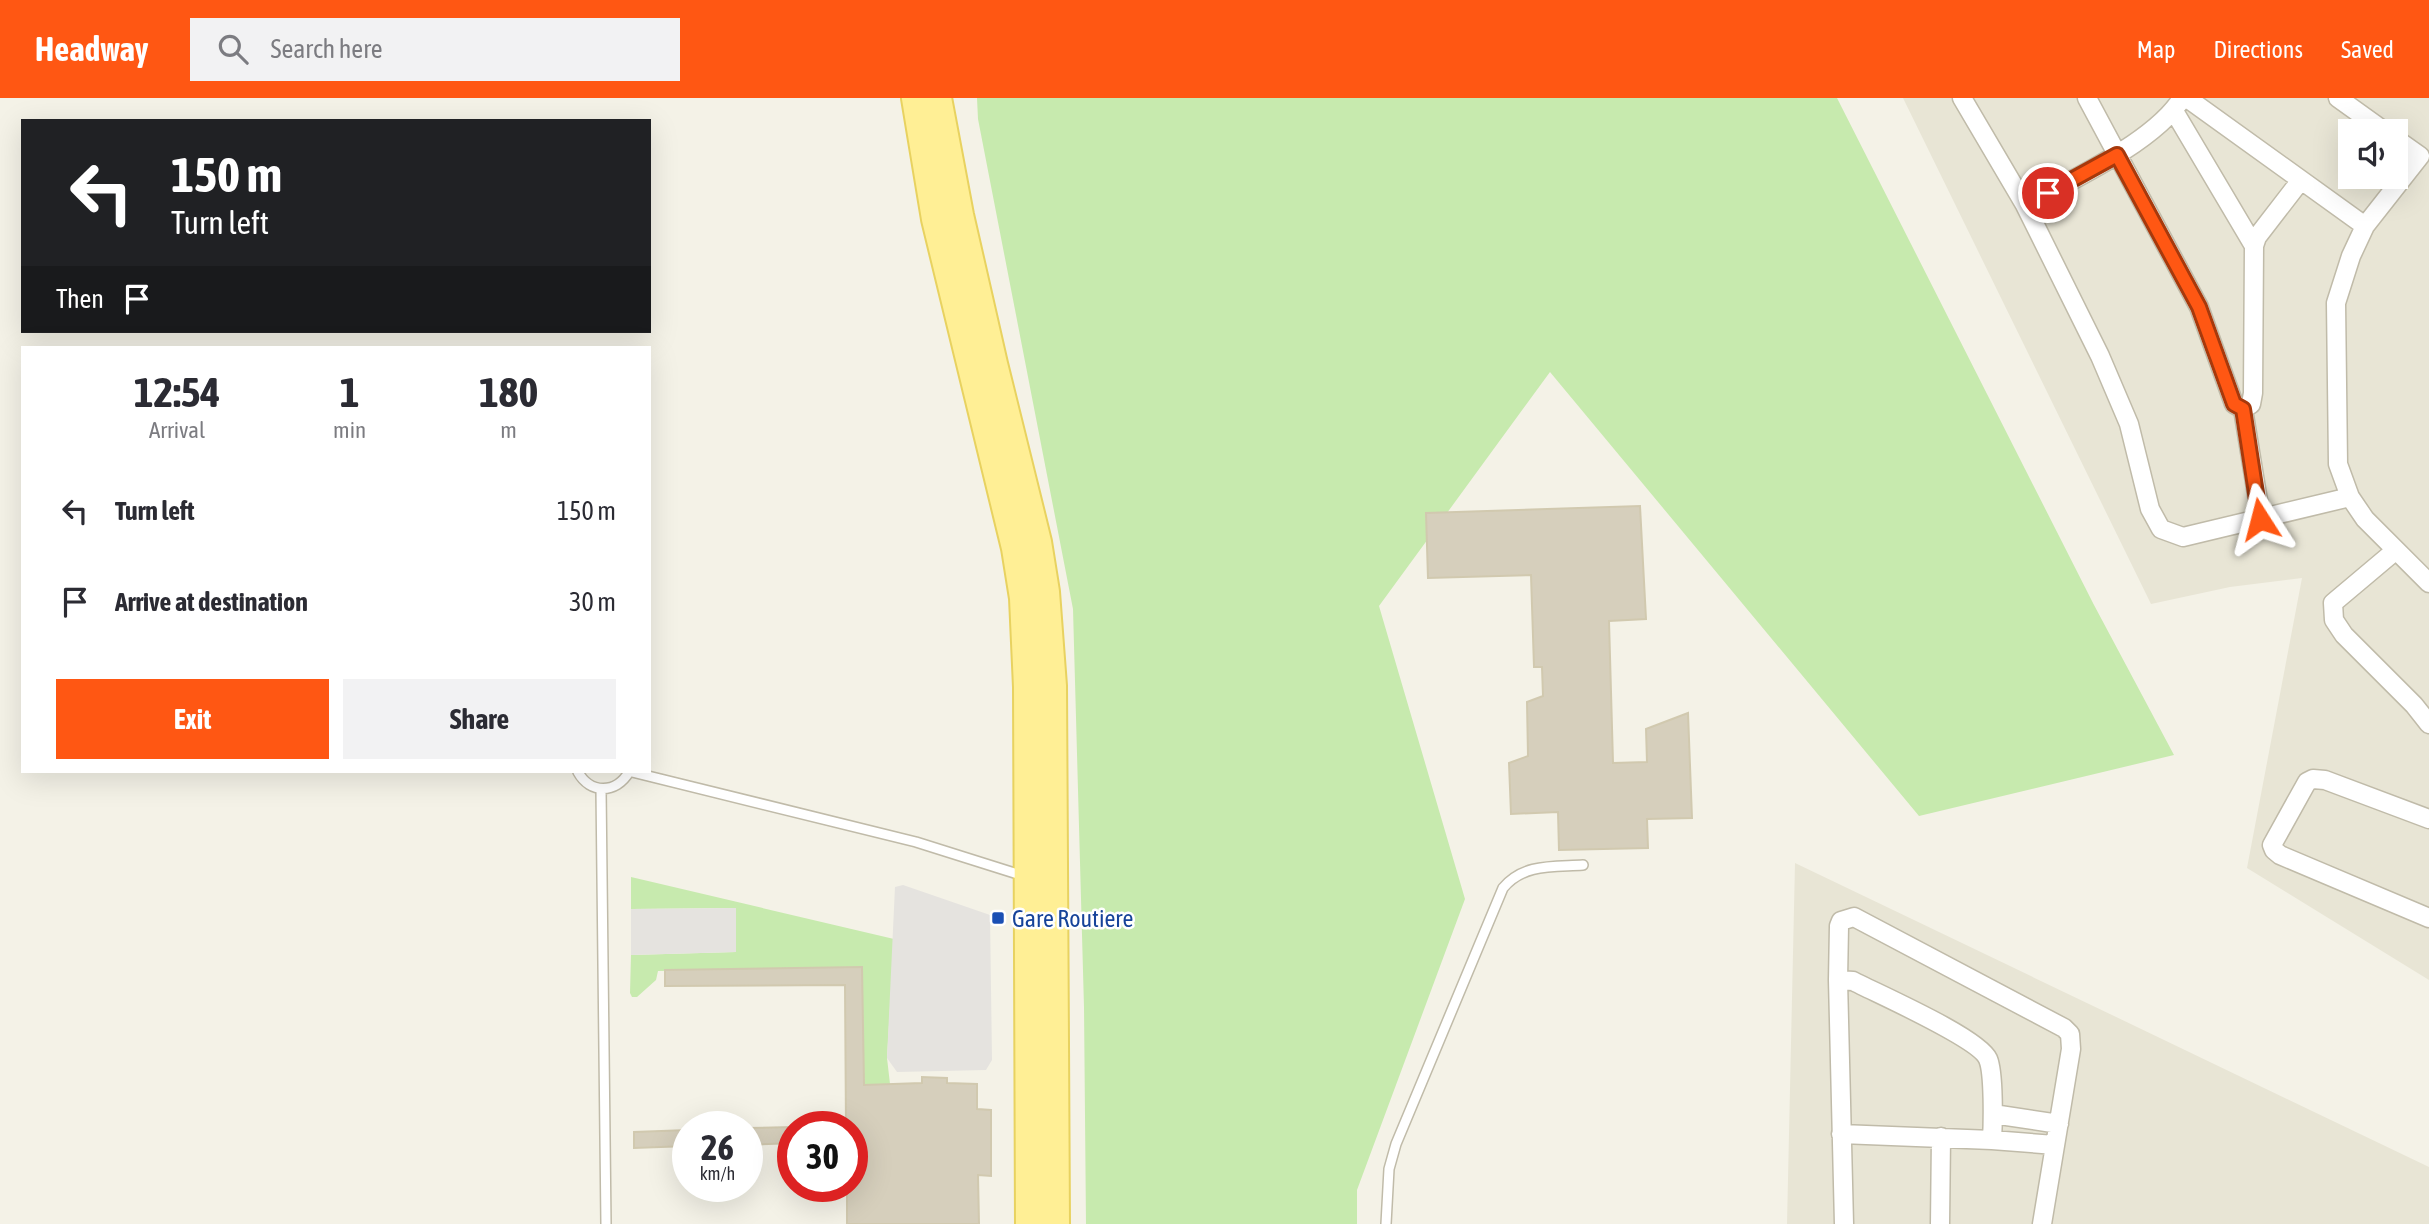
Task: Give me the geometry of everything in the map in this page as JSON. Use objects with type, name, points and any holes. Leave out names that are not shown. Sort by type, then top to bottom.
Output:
[{"type":"main road","points":[[916,98],[936,219],[1016,548],[1024,598],[1028,687],[1030,1224]]},
{"type":"main road","points":[[937,98],[959,215],[1037,542],[1045,592],[1052,686],[1055,1224]]},
{"type":"street","points":[[1962,98],[2025,205],[2100,356],[2129,424],[2150,509],[2161,528],[2183,537],[2350,497]]},
{"type":"street","points":[[2087,98],[2199,307],[2234,404],[2243,409]]},
{"type":"street","points":[[2348,101],[2370,119]]},
{"type":"street","points":[[2025,205],[2117,155],[2181,102]]},
{"type":"street","points":[[2181,102],[2301,180],[2365,226]]},
{"type":"street","points":[[2181,102],[2253,246]]},
{"type":"street","points":[[2408,145],[2426,154],[2365,226],[2351,256],[2336,303],[2338,464],[2350,497],[2365,519],[2429,583]]},
{"type":"street","points":[[2243,409],[2251,404],[2253,393],[2253,246],[2301,180]]},
{"type":"street","points":[[2243,409],[2260,519]]},
{"type":"street","points":[[2396,550],[2333,603],[2334,620],[2344,635],[2414,705],[2429,724]]},
{"type":"street","points":[[2429,819],[2325,780],[2314,779],[2307,782],[2272,845],[2280,855],[2429,918]]},
{"type":"street","points":[[1844,1224],[1839,926],[1841,921],[1854,917],[2064,1028],[2070,1034],[2059,1124],[2042,1224]]},
{"type":"street","points":[[1838,980],[1853,981],[1972,1042],[1988,1060],[1993,1114],[1992,1140]]},
{"type":"street","points":[[1993,1114],[2059,1124]]},
{"type":"street","points":[[1841,1134],[2055,1145]]},
{"type":"street","points":[[1940,1224],[1941,1138]]},
{"type":"lane","points":[[579,773],[585,782],[601,789],[610,789],[620,784],[629,773]]},
{"type":"lane","points":[[634,773],[916,842],[1029,877]]},
{"type":"lane","points":[[601,789],[606,1224]]},
{"type":"lane","points":[[1386,1224],[1390,1169],[1396,1144],[1503,888],[1519,873],[1528,870],[1583,865]]},
{"type":"shaded area","points":[[1903,98],[2429,98],[2429,980],[2247,868],[2302,578],[2230,587],[2151,604]]},
{"type":"shaded area","points":[[1795,863],[2429,1167],[2429,1224],[1787,1224]]},
{"type":"shaded area","points":[[903,885],[990,915],[992,1060],[986,1070],[897,1072],[887,1058],[895,887]]},
{"type":"shaded area","points":[[736,908],[736,952],[631,955],[631,909]]},
{"type":"green space","points":[[977,98],[1837,98],[2094,605],[2174,755],[1919,816],[1550,372],[1379,606],[1465,899],[1357,1190],[1357,1224],[1086,1224],[1084,1007],[1073,609],[978,119]]},
{"type":"green space","points":[[631,877],[894,939],[887,1058],[890,1084],[864,1103],[862,967],[658,971],[656,980],[637,997],[632,997],[631,955],[736,952],[736,908],[631,909]]},
{"type":"building","points":[[1640,506],[1646,619],[1609,621],[1613,763],[1647,762],[1646,729],[1688,713],[1692,818],[1647,819],[1648,848],[1559,850],[1558,812],[1511,814],[1509,763],[1528,756],[1527,702],[1543,696],[1542,667],[1534,667],[1531,575],[1428,578],[1426,513]]},
{"type":"building","points":[[862,967],[864,1085],[922,1083],[922,1077],[947,1078],[947,1083],[977,1084],[977,1109],[991,1110],[991,1176],[978,1175],[979,1224],[847,1224],[847,1202],[868,1202],[868,1111],[846,1111],[845,985],[665,986],[665,970]]},
{"type":"building","points":[[777,1127],[777,1144],[763,1144],[763,1128]]},
{"type":"building","points":[[672,1131],[672,1147],[634,1148],[634,1132]]},
{"type":"place","name":"Gare Routiere","points":[[998,918]]},
{"type":"route","points":[[2048,193],[2117,155],[2199,307],[2234,404],[2243,409],[2260,519]]}]
